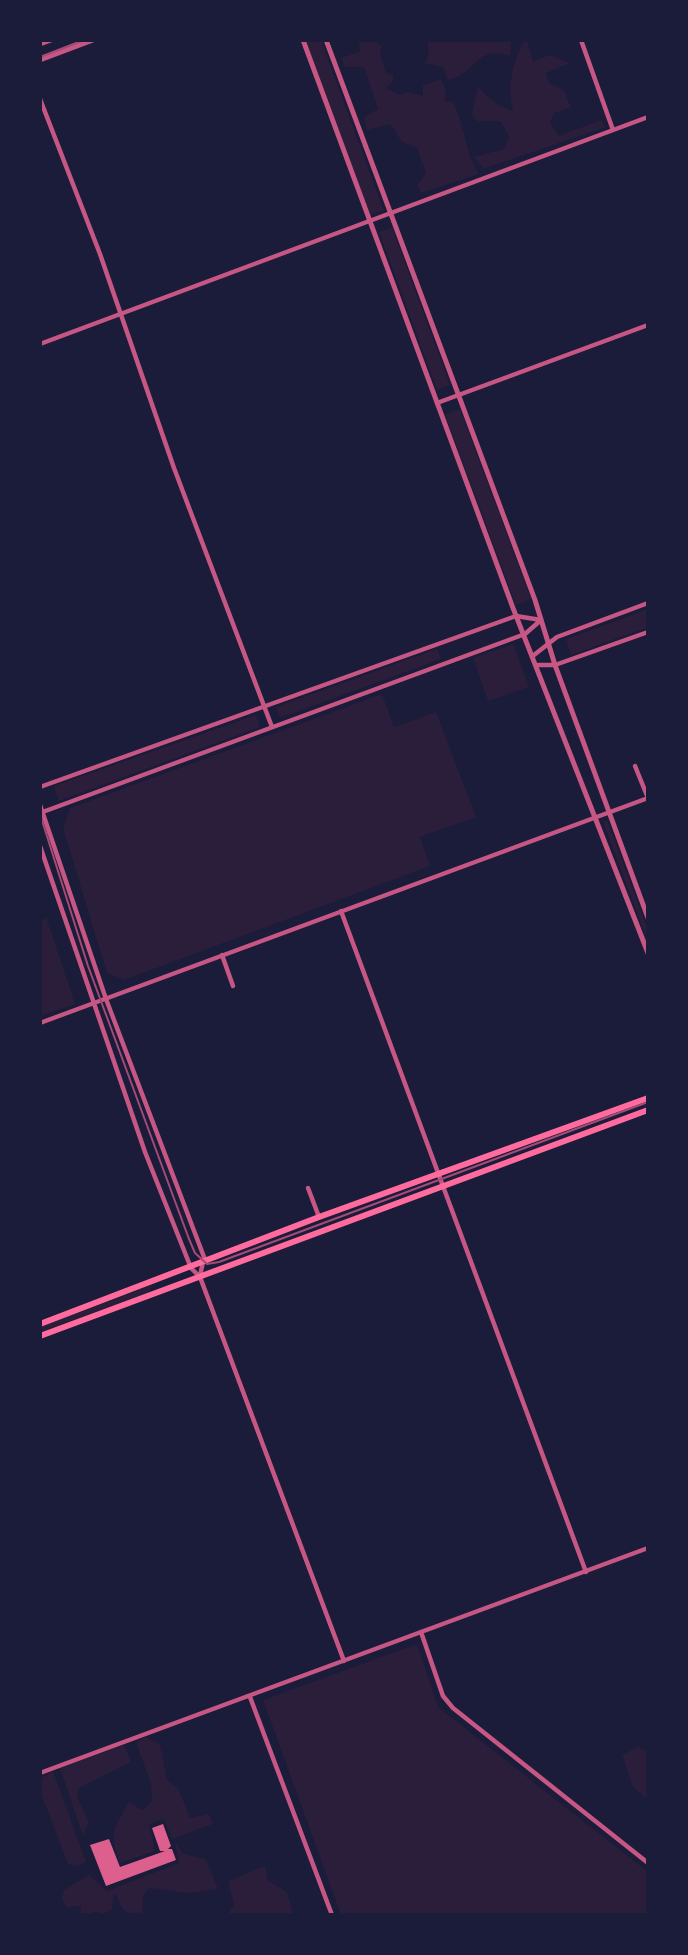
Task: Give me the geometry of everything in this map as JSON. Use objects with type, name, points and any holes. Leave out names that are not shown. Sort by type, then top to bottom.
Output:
[{"type":"main road","points":[[40,1324],[319,1217],[648,1098]]},
{"type":"main road","points":[[40,1336],[648,1110]]},
{"type":"street","points":[[40,44],[51,40]]},
{"type":"street","points":[[40,60],[93,40]]},
{"type":"street","points":[[303,40],[516,616],[538,665],[648,953]]},
{"type":"street","points":[[326,40],[392,213],[648,918]]},
{"type":"street","points":[[582,40],[613,130]]},
{"type":"street","points":[[40,99],[100,254],[120,316],[272,727]]},
{"type":"street","points":[[40,344],[648,117]]},
{"type":"street","points":[[437,403],[648,325]]},
{"type":"street","points":[[534,655],[548,642],[648,603]]},
{"type":"street","points":[[40,787],[516,616],[541,620]]},
{"type":"street","points":[[42,812],[525,634],[541,620]]},
{"type":"street","points":[[538,665],[555,665],[648,632]]},
{"type":"street","points":[[40,1023],[648,798],[635,766]]},
{"type":"street","points":[[40,804],[106,999],[204,1262],[200,1277]]},
{"type":"street","points":[[40,846],[145,1153],[191,1268],[200,1277],[344,1661]]},
{"type":"street","points":[[341,911],[586,1572]]},
{"type":"street","points":[[222,956],[233,986]]},
{"type":"street","points":[[309,1188],[319,1217]]},
{"type":"street","points":[[40,1773],[648,1548]]},
{"type":"street","points":[[421,1632],[443,1696],[453,1708],[648,1863]]},
{"type":"street","points":[[250,1697],[332,1915]]},
{"type":"shaded area","points":[[305,40],[321,40],[384,211],[370,214]]},
{"type":"shaded area","points":[[359,40],[373,41],[382,46],[380,53],[386,73],[393,75],[393,82],[386,88],[400,95],[408,92],[423,96],[423,85],[441,79],[446,91],[445,101],[453,102],[479,174],[421,193],[417,186],[426,173],[417,148],[402,142],[390,124],[367,130],[364,117],[378,109],[364,67],[344,67],[342,58],[360,51]]},
{"type":"shaded area","points":[[427,40],[511,40],[510,56],[489,54],[466,72],[448,80],[443,67],[425,63],[429,54]]},
{"type":"shaded area","points":[[524,40],[527,40],[533,62],[549,55],[570,63],[546,73],[549,83],[564,90],[571,108],[554,113],[550,123],[559,136],[601,120],[606,127],[483,169],[474,157],[504,149],[509,136],[500,121],[477,121],[472,114],[478,87],[494,102],[513,112],[512,75]]},
{"type":"shaded area","points":[[392,227],[450,385],[437,390],[379,232]]},
{"type":"shaded area","points":[[460,409],[531,599],[516,605],[445,415]]},
{"type":"shaded area","points":[[648,609],[648,627],[571,655],[566,639]]},
{"type":"shaded area","points":[[513,644],[529,687],[488,701],[473,658]]},
{"type":"shaded area","points":[[437,649],[441,659],[280,718],[276,707]]},
{"type":"shaded area","points":[[382,694],[394,727],[436,712],[476,817],[420,837],[430,866],[124,980],[107,973],[63,828],[70,808]]},
{"type":"shaded area","points":[[256,715],[260,727],[59,801],[54,786]]},
{"type":"shaded area","points":[[607,820],[648,930],[648,942],[603,822]]},
{"type":"shaded area","points":[[46,917],[75,1004],[40,1016],[40,922]]},
{"type":"shaded area","points":[[153,1285],[149,1292],[40,1332],[40,1327]]},
{"type":"shaded area","points":[[417,1644],[438,1707],[648,1872],[648,1915],[341,1915],[263,1700]]},
{"type":"shaded area","points":[[146,1737],[160,1744],[167,1780],[179,1790],[190,1818],[209,1814],[213,1824],[172,1839],[164,1819],[149,1824],[155,1851],[120,1863],[114,1837],[119,1819],[129,1802],[142,1810],[152,1801],[151,1784],[136,1742]]},
{"type":"shaded area","points":[[124,1745],[131,1762],[79,1788],[77,1797],[89,1822],[83,1836],[60,1768]]},
{"type":"shaded area","points":[[638,1747],[648,1752],[648,1799],[633,1787],[622,1755]]},
{"type":"shaded area","points":[[53,1771],[86,1862],[78,1866],[68,1864],[40,1791],[40,1779]]},
{"type":"shaded area","points":[[175,1841],[183,1854],[206,1859],[218,1889],[190,1893],[149,1888],[143,1896],[142,1915],[131,1914],[125,1910],[116,1894],[113,1897],[112,1910],[103,1914],[93,1911],[93,1915],[74,1915],[81,1912],[81,1906],[66,1907],[62,1899],[64,1890],[89,1875],[107,1891],[179,1863]]},
{"type":"shaded area","points":[[265,1866],[268,1881],[287,1892],[293,1915],[227,1915],[234,1905],[228,1881]]},
{"type":"building","points":[[163,1824],[171,1846],[168,1849],[172,1849],[176,1860],[106,1886],[90,1845],[109,1839],[120,1867],[165,1851],[160,1851],[152,1828]]},
{"type":"tram line","points":[[40,57],[84,40]]},
{"type":"tram line","points":[[40,814],[88,966],[189,1239],[195,1253],[207,1264],[219,1262],[648,1102]]}]
